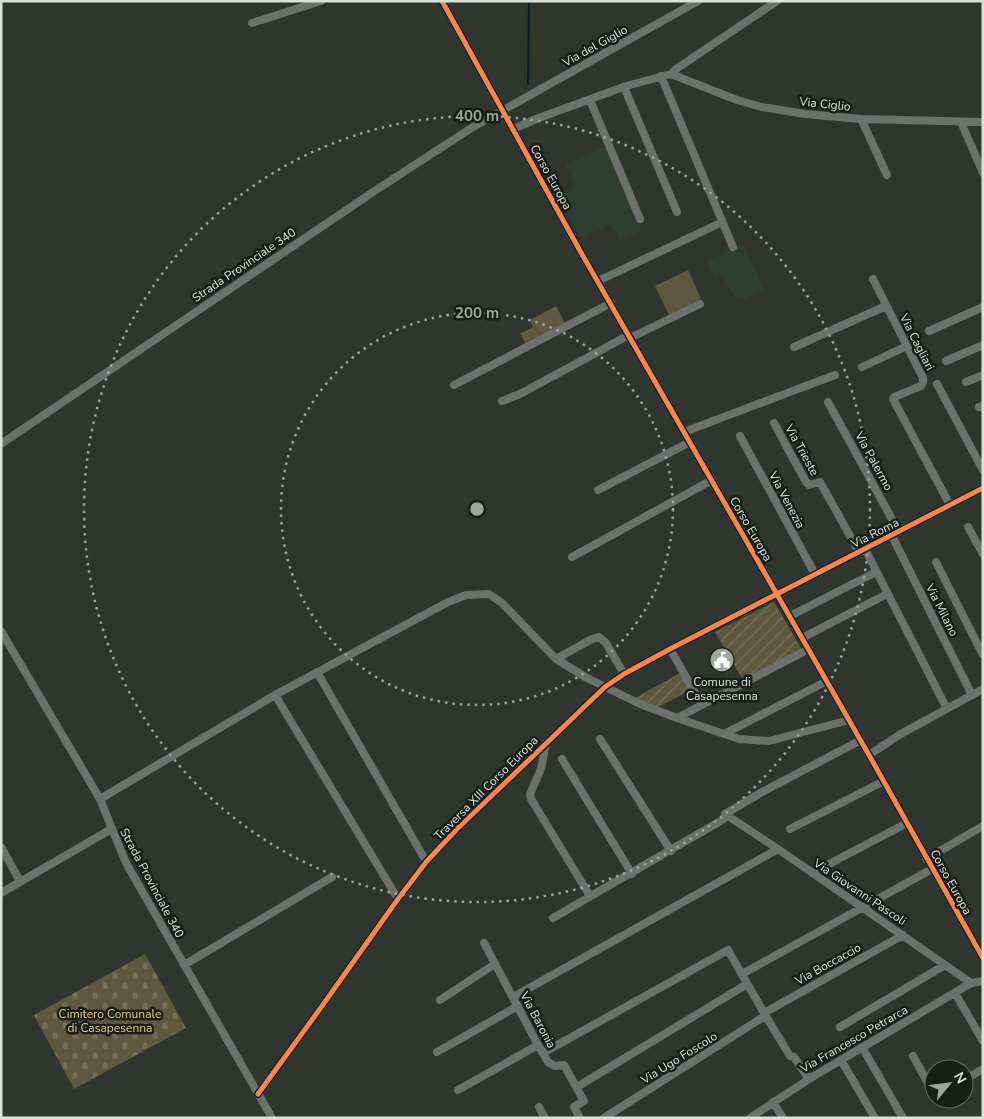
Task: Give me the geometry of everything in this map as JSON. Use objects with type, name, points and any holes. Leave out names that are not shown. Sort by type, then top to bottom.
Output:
[{"type":"street","points":[[252,23],[321,1]]},
{"type":"street","name":"Corso Europa","points":[[442,1],[598,281],[861,740],[983,958]]},
{"type":"street","name":"Via del Giglio","points":[[503,110],[698,1]]},
{"type":"street","points":[[514,129],[624,87],[671,74],[676,68],[777,1]]},
{"type":"street","name":"Via Ciglio","points":[[671,74],[737,100],[762,107],[805,114],[861,119],[983,122]]},
{"type":"street","points":[[661,76],[733,247]]},
{"type":"street","points":[[624,87],[677,212]]},
{"type":"street","points":[[590,100],[640,219]]},
{"type":"street","name":"Strada Provinciale 340","points":[[1,444],[373,192],[473,127],[503,110]]},
{"type":"street","points":[[861,119],[887,175]]},
{"type":"street","points":[[961,122],[983,173]]},
{"type":"street","points":[[598,281],[716,225]]},
{"type":"street","name":"Via Cagliari","points":[[873,279],[923,378],[921,386],[893,399],[950,505]]},
{"type":"street","points":[[454,386],[611,303]]},
{"type":"street","points":[[502,401],[520,394],[630,337],[700,304]]},
{"type":"street","points":[[794,347],[886,306]]},
{"type":"street","points":[[928,331],[983,307]]},
{"type":"street","points":[[946,361],[983,345]]},
{"type":"street","points":[[862,367],[907,346]]},
{"type":"street","points":[[684,432],[836,375]]},
{"type":"street","points":[[966,382],[983,375]]},
{"type":"street","points":[[937,384],[983,470]]},
{"type":"street","name":"Via Palermo","points":[[828,402],[896,534]]},
{"type":"street","name":"Via Trieste","points":[[774,423],[806,482],[812,486],[820,482],[862,551]]},
{"type":"street","name":"Via Venezia","points":[[740,436],[815,574]]},
{"type":"street","points":[[598,490],[690,442]]},
{"type":"street","points":[[572,557],[712,480]]},
{"type":"street","name":"Via Roma","points":[[776,594],[983,488]]},
{"type":"street","points":[[968,527],[983,554]]},
{"type":"street","name":"Via Milano","points":[[896,534],[972,695]]},
{"type":"street","points":[[862,551],[876,572],[947,709]]},
{"type":"street","points":[[936,562],[983,655]]},
{"type":"street","points":[[790,616],[876,572]]},
{"type":"street","points":[[100,799],[275,695],[448,602],[466,595],[489,594],[502,603],[556,659],[606,687],[640,704],[739,739],[769,741],[849,720]]},
{"type":"street","name":"Traversa XIII Corso Europa","points":[[258,1094],[398,899],[428,861],[457,829],[546,742],[606,687],[624,674],[776,594]]},
{"type":"street","points":[[802,638],[887,594]]},
{"type":"street","name":"Strada Provinciale 340","points":[[1,631],[100,799],[110,828],[126,862],[272,1118]]},
{"type":"street","points":[[556,659],[599,637],[606,643],[624,674]]},
{"type":"street","points":[[670,649],[702,706]]},
{"type":"street","points":[[677,718],[808,650]]},
{"type":"street","points":[[317,672],[423,856],[428,861]]},
{"type":"street","points":[[724,734],[827,681]]},
{"type":"street","points":[[869,755],[899,735],[983,689]]},
{"type":"street","points":[[275,695],[398,899]]},
{"type":"street","points":[[600,739],[671,851]]},
{"type":"street","points":[[553,918],[671,851],[724,819],[726,814],[764,792],[861,740]]},
{"type":"street","points":[[546,742],[540,769],[530,794],[531,799],[590,896]]},
{"type":"street","points":[[562,758],[632,874]]},
{"type":"street","points":[[790,829],[884,781]]},
{"type":"street","name":"Via Giovanni Pascoli","points":[[726,814],[971,983]]},
{"type":"street","points":[[812,873],[907,823]]},
{"type":"street","points":[[926,859],[983,826]]},
{"type":"street","points":[[1,893],[108,831],[110,828]]},
{"type":"street","points":[[1,847],[20,881]]},
{"type":"street","points":[[513,997],[778,849]]},
{"type":"street","points":[[742,974],[932,869]]},
{"type":"street","points":[[184,965],[332,877]]},
{"type":"street","name":"Via Boccaccio","points":[[764,1015],[903,935]]},
{"type":"street","name":"Via Baronia","points":[[484,943],[548,1062],[555,1066],[564,1065],[577,1087]]},
{"type":"street","points":[[543,1053],[728,950],[764,1015],[790,1056],[794,1057],[809,1079]]},
{"type":"street","points":[[440,1000],[495,964]]},
{"type":"street","points":[[840,1028],[945,965]]},
{"type":"street","points":[[971,983],[983,981]]},
{"type":"street","name":"Via Francesco Petrarca","points":[[750,1118],[809,1079],[971,983]]},
{"type":"street","points":[[580,1118],[574,1107],[584,1100],[577,1087],[747,984]]},
{"type":"street","points":[[955,993],[983,1042]]},
{"type":"street","points":[[437,1052],[518,1006]]},
{"type":"street","name":"Via Ugo Foscolo","points":[[604,1118],[764,1015]]},
{"type":"street","points":[[458,1090],[538,1046]]},
{"type":"street","points":[[862,1047],[903,1118]]},
{"type":"street","points":[[912,1056],[924,1077]]},
{"type":"street","points":[[842,1060],[875,1118]]},
{"type":"street","points":[[773,1102],[783,1118]]},
{"type":"street","points":[[539,1107],[545,1118]]},
{"type":"shaded area","points":[[605,146],[642,231],[621,241],[611,225],[581,238],[556,195],[575,186],[565,165]]},
{"type":"shaded area","points":[[743,244],[764,290],[737,300],[722,275],[715,279],[706,261]]},
{"type":"green space","points":[[688,270],[701,299],[669,315],[655,286]]},
{"type":"green space","points":[[556,306],[565,323],[526,344],[520,334],[533,327],[530,320]]},
{"type":"green space","points":[[774,602],[802,650],[743,680],[715,632]]},
{"type":"green space","points":[[680,673],[690,690],[657,708],[635,698]]},
{"type":"green space","name":"Cimitero Comunale di Casapesenna","points":[[145,954],[186,1028],[74,1089],[34,1015]]},
{"type":"waterway","points":[[528,84],[529,1]]},
{"type":"cycle path","points":[[442,1],[579,249],[983,958]]},
{"type":"cycle path","points":[[258,1094],[427,861],[457,829],[605,687],[624,674],[670,649],[983,488]]},
{"type":"place","name":"Comune di Casapesenna","points":[[722,660]]}]
